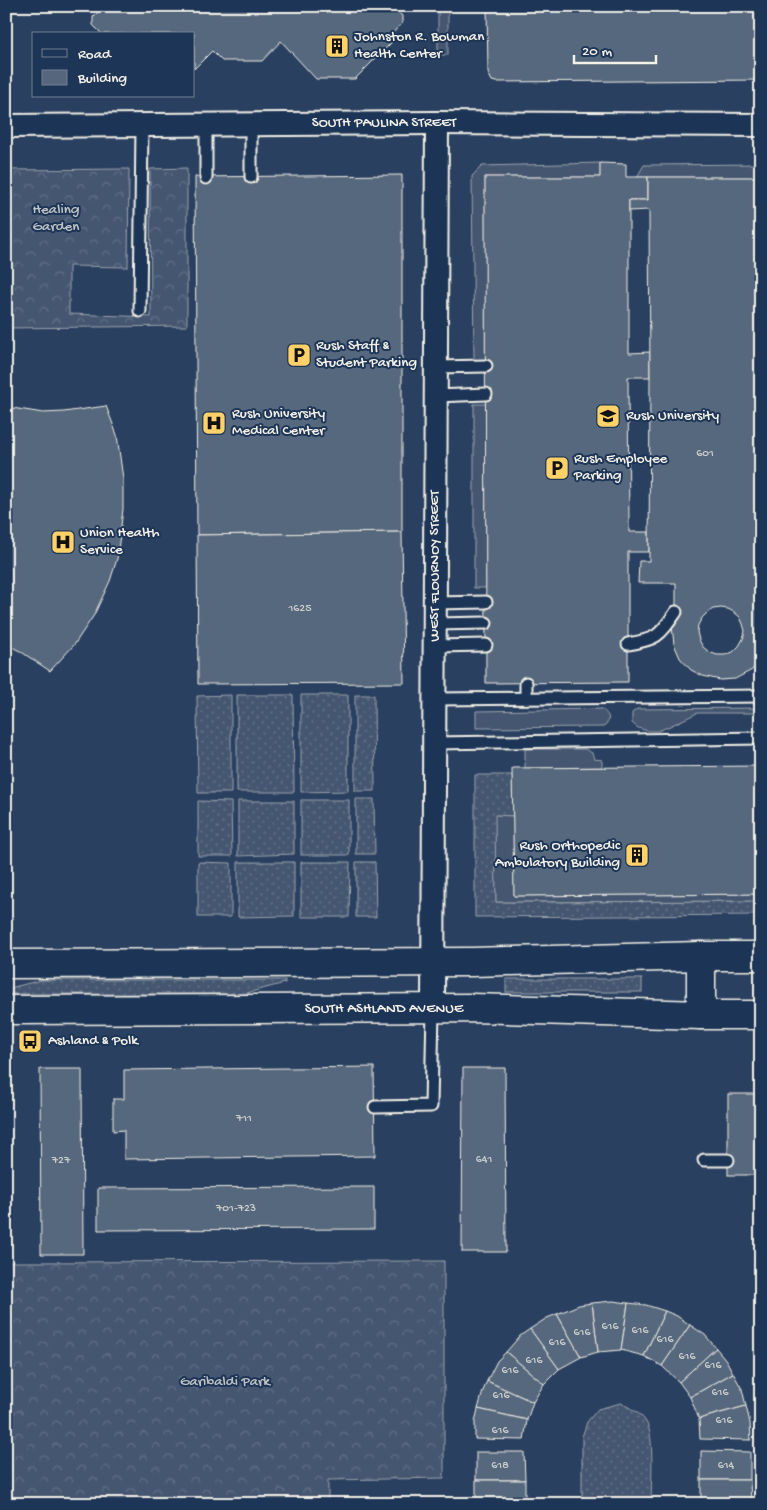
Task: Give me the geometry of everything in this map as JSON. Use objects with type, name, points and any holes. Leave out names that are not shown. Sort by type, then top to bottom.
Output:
[{"type":"main road","points":[[701,956],[701,1015]]},
{"type":"main road","points":[[6,964],[434,962],[761,956]]},
{"type":"main road","name":"SOUTH ASHLAND AVENUE","points":[[6,1010],[472,1008],[761,1015]]},
{"type":"street","name":"SOUTH PAULINA STREET","points":[[6,126],[437,123],[761,125]]},
{"type":"street","name":"WEST FLOURNOY STREET","points":[[433,1008],[437,123]]},
{"type":"lane","points":[[206,124],[206,178]]},
{"type":"lane","points":[[251,124],[251,177]]},
{"type":"lane","points":[[140,311],[142,125]]},
{"type":"lane","points":[[436,367],[486,366]]},
{"type":"lane","points":[[436,396],[486,394]]},
{"type":"lane","points":[[435,624],[486,602]]},
{"type":"lane","points":[[628,644],[648,641],[662,633],[676,612]]},
{"type":"lane","points":[[435,624],[486,623]]},
{"type":"lane","points":[[435,624],[486,645]]},
{"type":"lane","points":[[526,683],[526,698]]},
{"type":"lane","points":[[434,699],[761,696]]},
{"type":"lane","points":[[434,743],[761,738]]},
{"type":"lane","points":[[375,1107],[431,1106],[433,1008]]},
{"type":"lane","points":[[704,1160],[728,1160]]},
{"type":"green space","points":[[438,6],[448,6],[448,55],[438,55]]},
{"type":"green space","points":[[600,163],[600,177],[485,177],[486,361],[474,361],[472,176],[482,166]]},
{"type":"green space","points":[[761,164],[761,177],[637,177],[644,165]]},
{"type":"green space","name":"Healing Garden","points":[[187,168],[187,326],[6,328],[6,170],[129,169],[128,267],[69,266],[69,314],[151,317],[150,169]]},
{"type":"green space","points":[[474,404],[486,404],[486,588],[474,588]]},
{"type":"green space","points":[[231,695],[231,793],[198,793],[197,696]]},
{"type":"green space","points":[[237,695],[293,695],[294,792],[237,792]]},
{"type":"green space","points":[[301,695],[348,695],[348,791],[301,792]]},
{"type":"green space","points":[[355,695],[374,695],[375,791],[355,791]]},
{"type":"green space","points":[[761,708],[761,713],[697,713],[658,731],[638,728],[632,723],[632,713],[637,709]]},
{"type":"green space","points":[[602,709],[608,718],[603,727],[476,728],[476,711]]},
{"type":"green space","points":[[525,749],[585,749],[592,753],[594,759],[602,760],[602,767],[525,768]]},
{"type":"green space","points":[[475,775],[512,775],[513,816],[496,815],[496,902],[761,901],[761,915],[475,917]]},
{"type":"green space","points":[[356,799],[374,799],[375,854],[356,854]]},
{"type":"green space","points":[[301,800],[349,800],[349,855],[301,855]]},
{"type":"green space","points":[[198,801],[231,802],[232,856],[198,856]]},
{"type":"green space","points":[[238,801],[294,801],[294,854],[238,856]]},
{"type":"green space","points":[[495,815],[513,816],[514,896],[761,894],[761,901],[496,902]]},
{"type":"green space","points":[[198,862],[231,863],[231,917],[198,917]]},
{"type":"green space","points":[[238,862],[294,862],[294,916],[238,917]]},
{"type":"green space","points":[[301,862],[350,862],[349,917],[301,917]]},
{"type":"green space","points":[[356,862],[375,862],[376,917],[356,917]]},
{"type":"green space","points":[[506,979],[642,979],[642,992],[506,992]]},
{"type":"green space","points":[[41,980],[285,980],[285,983],[243,994],[6,994],[6,989]]},
{"type":"green space","name":"Garibaldi Park","points":[[444,1261],[444,1478],[328,1480],[328,1504],[6,1504],[6,1262]]},
{"type":"green space","points":[[621,1403],[641,1416],[649,1428],[652,1449],[651,1504],[582,1504],[582,1437],[587,1422],[598,1409]]},
{"type":"building","name":"Johnston R. Bowman Health Center","points":[[104,6],[393,6],[402,16],[402,23],[391,35],[395,39],[355,79],[316,79],[281,41],[262,61],[222,61],[212,51],[195,68],[195,32],[100,32],[93,25],[93,17]]},
{"type":"building","points":[[487,6],[761,6],[761,80],[492,81],[488,73]]},
{"type":"building","name":"Rush Employee Parking","points":[[600,163],[626,164],[626,177],[648,177],[648,200],[629,200],[629,353],[650,352],[650,377],[628,377],[629,532],[649,532],[649,552],[628,552],[628,682],[486,683],[485,177],[600,177]]},
{"type":"building","name":"Rush Staff & Student Parking","points":[[402,175],[402,532],[197,535],[195,177]]},
{"type":"building","points":[[648,177],[761,177],[761,659],[752,670],[735,679],[720,680],[703,676],[691,670],[680,658],[674,644],[672,627],[676,612],[676,583],[638,583],[639,561],[649,561],[649,210],[629,211],[629,200],[648,200]],"holes":[[[713,609],[728,609],[740,617],[745,631],[743,639],[733,652],[717,655],[703,647],[697,632],[698,625],[702,618]]]},
{"type":"building","name":"Union Health Service","points":[[106,406],[117,435],[123,479],[123,509],[117,559],[110,581],[94,615],[74,645],[50,671],[6,644],[6,407],[43,413]]},
{"type":"building","points":[[402,532],[404,683],[198,684],[197,535]]},
{"type":"building","name":"Rush Orthopedic Ambulatory Building","points":[[761,766],[761,894],[514,896],[512,768]]},
{"type":"building","points":[[374,1067],[375,1156],[124,1159],[124,1130],[113,1131],[113,1099],[124,1099],[124,1070]]},
{"type":"building","points":[[463,1068],[505,1068],[506,1252],[462,1252]]},
{"type":"building","points":[[40,1069],[82,1069],[83,1254],[41,1254]]},
{"type":"building","points":[[728,1094],[761,1094],[761,1175],[728,1175]]},
{"type":"building","points":[[374,1187],[374,1229],[98,1230],[98,1188]]},
{"type":"building","points":[[613,1301],[628,1303],[621,1350],[598,1352],[592,1303]]},
{"type":"building","points":[[592,1303],[598,1352],[581,1357],[557,1314],[579,1305]]},
{"type":"building","points":[[628,1303],[646,1305],[665,1311],[644,1356],[621,1350]]},
{"type":"building","points":[[665,1311],[677,1316],[690,1325],[662,1366],[644,1356]]},
{"type":"building","points":[[557,1314],[581,1357],[559,1369],[530,1329]]},
{"type":"building","points":[[690,1325],[705,1335],[716,1348],[679,1382],[662,1366]]},
{"type":"building","points":[[530,1329],[559,1369],[544,1384],[506,1352],[520,1336]]},
{"type":"building","points":[[716,1348],[726,1360],[733,1373],[690,1397],[679,1382]]},
{"type":"building","points":[[506,1352],[544,1384],[533,1402],[487,1381],[497,1361]]},
{"type":"building","points":[[733,1373],[742,1389],[746,1406],[699,1419],[690,1397]]},
{"type":"building","points":[[487,1381],[533,1402],[527,1420],[478,1409]]},
{"type":"building","points":[[746,1406],[751,1440],[700,1439],[699,1419]]},
{"type":"building","points":[[478,1409],[527,1420],[524,1440],[475,1439],[475,1422]]},
{"type":"building","points":[[701,1451],[750,1452],[750,1480],[701,1480]]},
{"type":"building","points":[[476,1452],[524,1452],[525,1480],[476,1480]]},
{"type":"building","points":[[476,1480],[525,1480],[525,1504],[476,1504]]},
{"type":"building","points":[[701,1480],[750,1480],[751,1504],[701,1504]]},
{"type":"place","name":"Johnston R. Bowman Health Center","points":[[337,46]]},
{"type":"place","name":"Rush Staff & Student Parking","points":[[299,355]]},
{"type":"place","name":"Rush University","points":[[608,416]]},
{"type":"place","name":"Rush University Medical Center","points":[[214,423]]},
{"type":"place","name":"Rush Employee Parking","points":[[557,468]]},
{"type":"place","name":"Union Health Service","points":[[63,542]]},
{"type":"place","name":"Rush Orthopedic Ambulatory Building","points":[[637,855]]},
{"type":"place","name":"Ashland & Polk","points":[[30,1041]]}]
